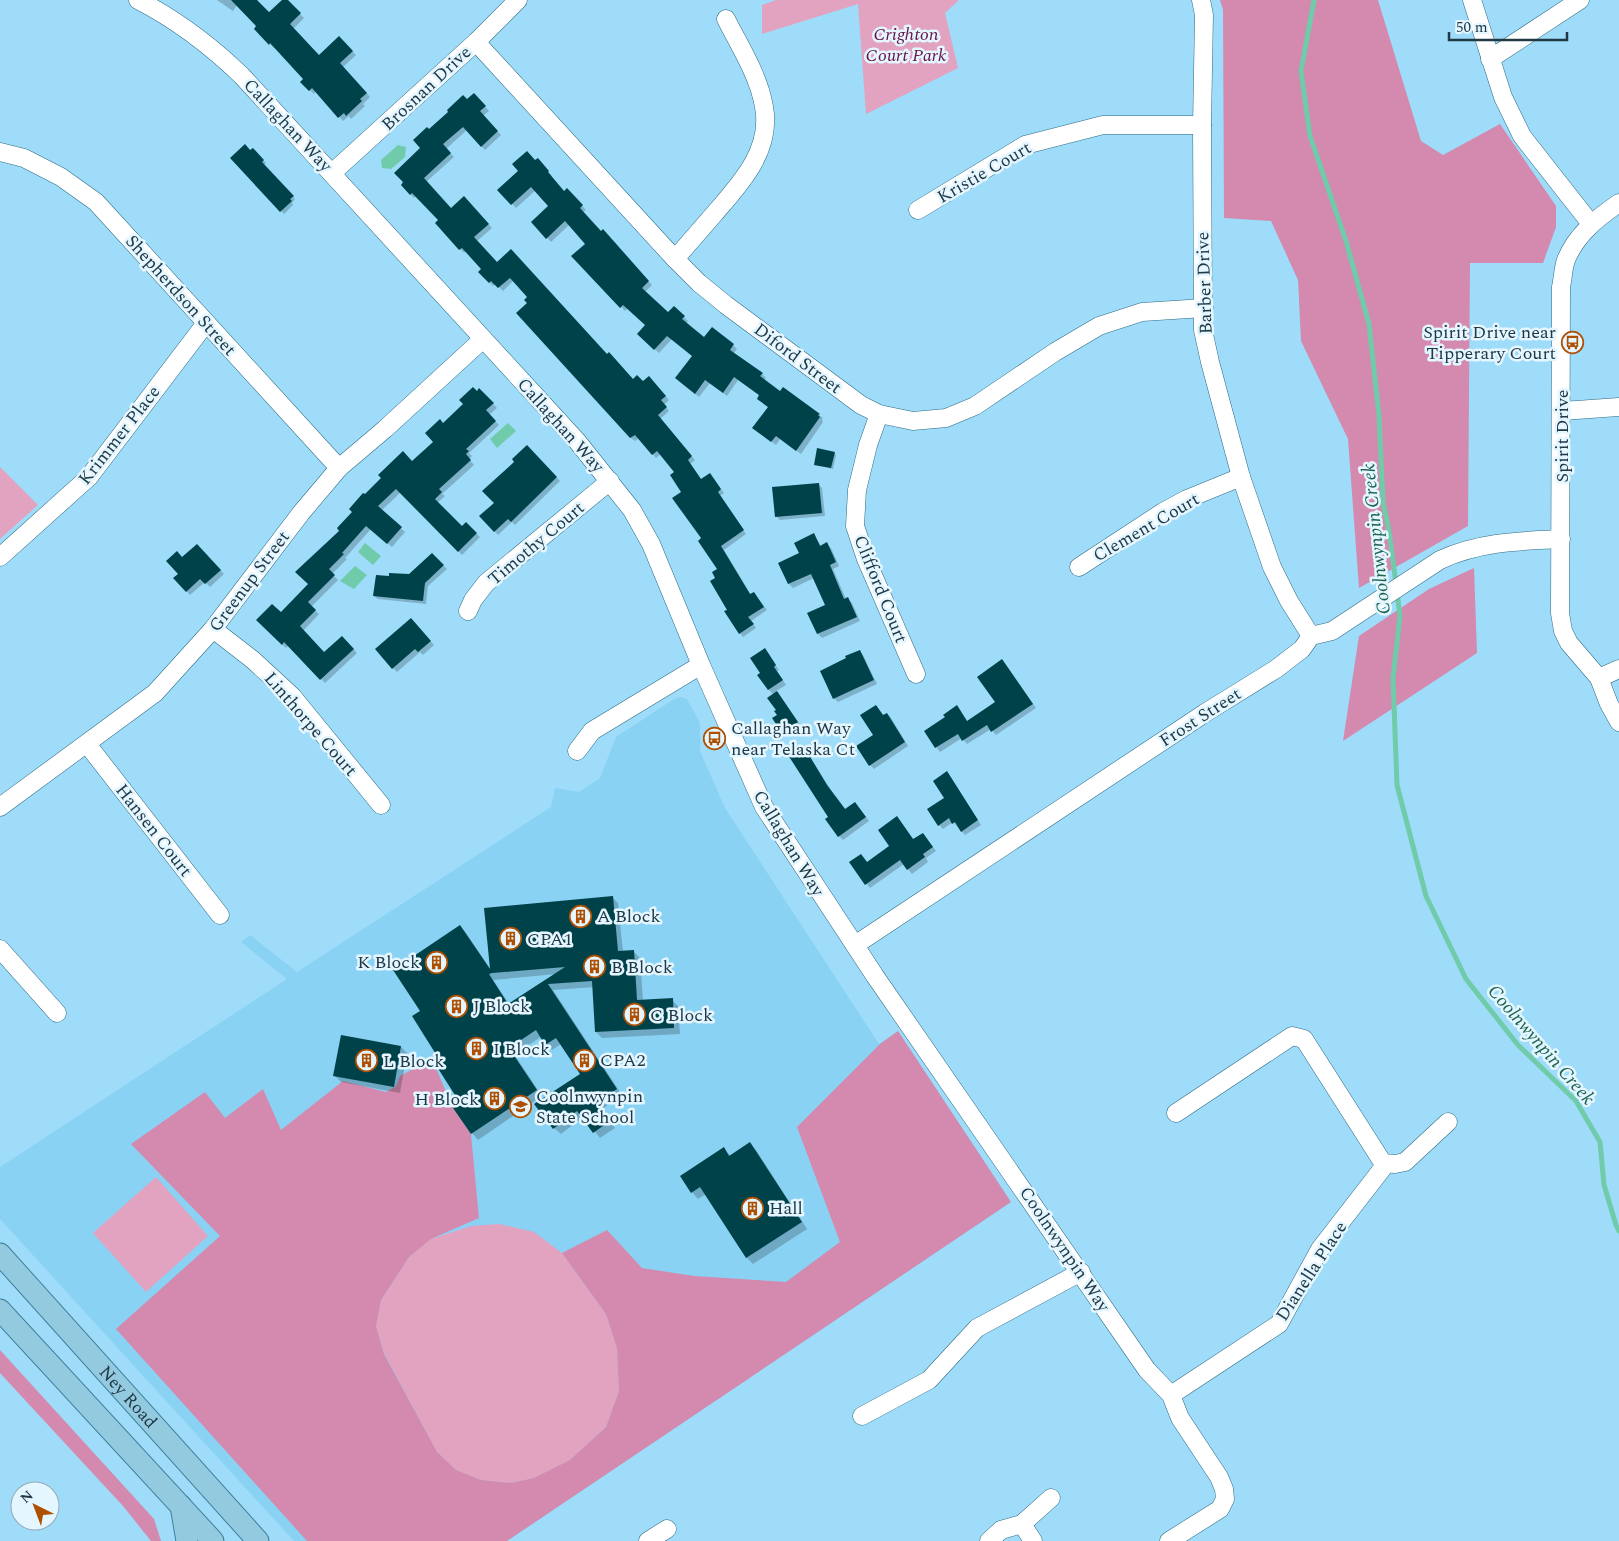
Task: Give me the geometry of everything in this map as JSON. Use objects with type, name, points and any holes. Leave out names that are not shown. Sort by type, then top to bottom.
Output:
[{"type":"main road","name":"Ney Road","points":[[0,1254],[253,1539]]},
{"type":"main road","name":"Ney Road","points":[[0,1310],[212,1541]]},
{"type":"main road","points":[[181,1506],[187,1541]]},
{"type":"street","name":"Callaghan Way","points":[[138,0],[182,26],[223,57],[242,76],[577,441],[610,481],[632,510],[651,544],[701,665],[764,807],[855,945]]},
{"type":"street","name":"Brosnan Drive","points":[[332,173],[476,42],[518,0]]},
{"type":"street","name":"Barber Drive","points":[[1201,0],[1204,15],[1202,125],[1203,330],[1241,478],[1272,567],[1289,601],[1311,636]]},
{"type":"street","points":[[1472,0],[1503,98],[1522,136],[1592,224]]},
{"type":"street","points":[[1490,59],[1580,0]]},
{"type":"street","points":[[675,259],[745,178],[756,160],[765,126],[764,107],[758,84],[726,19]]},
{"type":"street","name":"Diford Street","points":[[476,42],[699,283],[862,405],[879,414],[913,420],[946,418],[975,406],[1099,326],[1142,312],[1204,308]]},
{"type":"street","name":"Kristie Court","points":[[918,210],[1025,145],[1103,125],[1202,125]]},
{"type":"street","name":"Shepherdson Street","points":[[0,152],[24,158],[61,177],[96,202],[339,468]]},
{"type":"street","name":"Spirit Drive","points":[[1600,678],[1569,644],[1563,631],[1560,613],[1561,287],[1566,260],[1579,237],[1619,203]]},
{"type":"street","name":"Krimmer Place","points":[[0,557],[89,477],[206,323]]},
{"type":"street","name":"Greenup Street","points":[[0,807],[155,693],[213,629],[301,513],[339,468],[385,429],[483,339]]},
{"type":"street","points":[[1562,411],[1619,407]]},
{"type":"street","name":"Clifford Court","points":[[879,414],[868,445],[857,490],[856,526],[866,559],[916,674]]},
{"type":"street","name":"Clement Court","points":[[1079,567],[1163,512],[1187,499],[1241,478]]},
{"type":"street","name":"Timothy Court","points":[[468,611],[473,600],[486,583],[610,481]]},
{"type":"street","points":[[1311,636],[1332,631],[1440,560],[1454,554],[1496,543],[1561,539]]},
{"type":"street","name":"Linthorpe Court","points":[[213,629],[253,660],[292,696],[381,805]]},
{"type":"street","name":"Frost Street","points":[[855,945],[1196,718],[1276,669],[1302,649],[1311,636]]},
{"type":"street","points":[[577,751],[592,731],[701,665]]},
{"type":"street","points":[[1619,669],[1600,678],[1609,704],[1619,722]]},
{"type":"street","name":"Hansen Court","points":[[87,744],[220,915]]},
{"type":"street","name":"Coolnwynpin Way","points":[[855,945],[1147,1370],[1171,1395],[1180,1418],[1219,1477],[1224,1489],[1225,1499],[1220,1509],[1169,1541]]},
{"type":"street","points":[[0,950],[57,1013]]},
{"type":"street","points":[[1176,1113],[1292,1036],[1304,1039],[1383,1162],[1395,1164],[1405,1162],[1448,1122]]},
{"type":"street","name":"Dianella Place","points":[[1171,1395],[1279,1324],[1320,1249],[1382,1169],[1383,1162]]},
{"type":"street","points":[[862,1416],[928,1380],[977,1328],[1081,1272]]},
{"type":"street","points":[[990,1541],[1001,1530],[1022,1524],[1051,1498]]},
{"type":"street","points":[[1022,1524],[1033,1541]]},
{"type":"street","points":[[648,1541],[667,1528]]},
{"type":"shaded area","points":[[1220,0],[1378,0],[1421,141],[1443,155],[1500,124],[1556,206],[1556,227],[1543,263],[1470,263],[1468,526],[1359,588],[1348,439],[1301,341],[1298,280],[1271,221],[1224,218],[1223,10]]},
{"type":"shaded area","points":[[398,145],[406,147],[405,157],[391,169],[382,168],[381,160]]},
{"type":"shaded area","points":[[508,423],[516,431],[497,448],[490,439]]},
{"type":"shaded area","points":[[365,543],[381,556],[373,565],[358,552]]},
{"type":"shaded area","points":[[355,566],[367,575],[354,589],[340,581]]},
{"type":"shaded area","points":[[1474,568],[1477,653],[1343,741],[1359,636],[1429,589]]},
{"type":"shaded area","name":"Coolnwynpin State School","points":[[681,697],[687,699],[700,723],[700,751],[725,808],[879,1044],[898,1031],[1011,1202],[507,1541],[294,1541],[0,1219],[0,1167],[287,979],[241,942],[250,935],[297,972],[551,807],[555,788],[579,792],[600,778],[616,737],[674,699]]},
{"type":"shaded area","points":[[898,1031],[1011,1202],[507,1541],[307,1541],[116,1329],[220,1236],[131,1144],[205,1092],[225,1118],[263,1089],[281,1130],[343,1081],[386,1092],[396,1086],[400,1076],[432,1059],[453,1108],[471,1134],[479,1218],[431,1239],[409,1257],[381,1300],[376,1326],[384,1354],[437,1452],[456,1470],[481,1480],[511,1483],[534,1478],[570,1460],[606,1427],[619,1391],[617,1348],[606,1314],[562,1253],[607,1230],[642,1268],[694,1276],[786,1282],[840,1242],[797,1127],[880,1044]]},
{"type":"shaded area","points":[[0,1350],[154,1519],[161,1541],[151,1541],[123,1506],[0,1373]]},
{"type":"green space","name":"Crighton Court Park","points":[[776,0],[959,0],[945,13],[958,68],[866,114],[858,4],[762,34],[762,5]]},
{"type":"green space","points":[[0,467],[38,505],[0,539]]},
{"type":"green space","points":[[156,1177],[208,1236],[146,1292],[93,1233]]},
{"type":"green space","points":[[499,1224],[534,1232],[562,1253],[606,1314],[617,1348],[619,1391],[606,1427],[570,1460],[534,1478],[511,1483],[481,1480],[456,1470],[437,1452],[384,1353],[376,1326],[381,1300],[409,1257],[431,1239],[471,1226]]},
{"type":"building","points":[[231,0],[257,0],[269,12],[282,0],[288,0],[301,13],[290,24],[319,55],[339,36],[353,51],[340,63],[367,93],[360,99],[362,101],[346,116],[344,113],[338,118],[312,88],[309,91],[300,82],[303,79],[270,43],[269,45],[254,29],[256,26]]},
{"type":"building","points":[[474,93],[486,106],[480,111],[498,131],[481,147],[463,127],[443,144],[451,153],[424,178],[451,208],[464,196],[489,224],[474,237],[497,262],[511,249],[607,354],[609,352],[633,379],[637,375],[643,381],[649,376],[666,396],[661,400],[667,407],[658,415],[692,456],[688,460],[701,479],[710,473],[721,489],[718,492],[744,530],[721,546],[750,594],[754,592],[764,607],[748,617],[754,624],[739,634],[724,611],[727,610],[710,581],[715,578],[712,572],[717,569],[698,541],[701,538],[672,498],[681,492],[670,475],[674,472],[657,451],[652,455],[635,435],[630,438],[516,313],[527,303],[524,300],[527,297],[510,278],[498,288],[491,281],[489,283],[478,272],[481,269],[462,248],[459,250],[435,223],[438,220],[412,193],[410,195],[401,185],[403,182],[394,173],[420,148],[413,140],[448,112],[447,110],[463,95],[467,99]]},
{"type":"building","points":[[245,144],[250,150],[253,148],[264,160],[262,162],[294,196],[290,199],[292,201],[280,212],[230,158]]},
{"type":"building","points":[[527,151],[535,160],[538,158],[564,191],[567,188],[583,205],[580,208],[601,231],[603,229],[649,281],[642,288],[668,312],[674,306],[685,316],[682,319],[704,337],[712,327],[734,344],[730,350],[763,373],[760,376],[780,391],[783,387],[820,414],[818,415],[820,417],[796,451],[776,436],[771,442],[752,428],[768,407],[757,399],[759,395],[734,377],[723,393],[705,380],[695,394],[675,378],[692,356],[667,336],[654,350],[637,334],[645,325],[623,305],[620,308],[571,256],[585,244],[565,221],[546,239],[531,222],[548,206],[531,187],[511,205],[497,190],[518,171],[512,164]]},
{"type":"building","points":[[473,387],[477,391],[479,388],[494,403],[486,410],[496,421],[466,449],[469,451],[466,454],[471,460],[439,489],[442,492],[435,499],[462,526],[466,522],[477,533],[458,552],[396,489],[378,506],[402,527],[387,544],[366,526],[342,553],[344,554],[329,569],[335,575],[308,602],[316,610],[300,626],[324,652],[342,636],[354,649],[320,680],[284,642],[282,645],[256,620],[272,604],[281,612],[308,584],[295,572],[339,531],[337,528],[352,512],[349,509],[363,493],[365,494],[381,478],[378,475],[403,451],[412,461],[433,442],[425,433],[440,419],[443,423],[463,404],[459,400]]},
{"type":"building","points":[[527,445],[557,477],[511,522],[508,519],[494,532],[479,516],[494,503],[482,491],[514,462],[512,459]]},
{"type":"building","points":[[817,448],[835,452],[831,468],[814,465]]},
{"type":"building","points":[[819,483],[822,513],[775,517],[772,487]]},
{"type":"building","points":[[814,533],[820,546],[827,542],[836,562],[830,565],[844,599],[848,597],[857,617],[817,634],[807,613],[825,605],[811,574],[788,584],[778,563],[799,553],[794,543]]},
{"type":"building","points":[[197,544],[221,570],[205,584],[200,579],[186,592],[173,578],[178,574],[166,561],[177,551],[182,557]]},
{"type":"building","points":[[432,553],[444,565],[425,583],[423,601],[373,596],[376,575],[389,576],[389,573],[409,574]]},
{"type":"building","points":[[411,618],[431,641],[418,652],[415,649],[392,669],[375,649]]},
{"type":"building","points":[[765,648],[783,680],[768,690],[757,675],[760,673],[750,658]]},
{"type":"building","points":[[860,650],[874,680],[833,699],[820,671],[846,658],[845,656]]},
{"type":"building","points":[[1002,659],[1033,704],[991,732],[987,725],[962,741],[958,734],[935,748],[924,731],[945,717],[943,715],[957,705],[967,721],[995,702],[977,677]]},
{"type":"building","points":[[777,691],[798,722],[782,733],[772,718],[777,715],[774,711],[776,710],[767,698]]},
{"type":"building","points":[[876,705],[883,715],[887,713],[905,742],[869,766],[856,746],[873,735],[860,715]]},
{"type":"building","points":[[803,745],[827,785],[845,809],[855,802],[866,817],[838,837],[825,819],[828,817],[788,755]]},
{"type":"building","points":[[947,771],[978,820],[961,832],[955,822],[952,824],[949,818],[938,826],[927,809],[944,798],[933,781]]},
{"type":"building","points":[[897,816],[913,839],[923,833],[933,847],[923,854],[925,857],[907,870],[900,860],[865,885],[849,862],[861,854],[867,862],[889,846],[878,830]]},
{"type":"building","points":[[613,896],[618,951],[634,950],[637,1000],[673,998],[674,1028],[595,1032],[592,981],[548,984],[617,1089],[597,1102],[610,1121],[593,1133],[577,1111],[553,1129],[534,1104],[580,1074],[556,1038],[545,1045],[536,1030],[509,1048],[537,1090],[471,1134],[453,1108],[460,1103],[432,1059],[437,1056],[412,1016],[420,1011],[393,970],[460,925],[490,969],[484,908]],"holes":[[[565,967],[508,1004],[489,974]]]},
{"type":"building","name":"L Block","points":[[341,1035],[401,1046],[394,1087],[333,1076]]},
{"type":"building","name":"Hall","points":[[750,1142],[802,1222],[746,1258],[700,1187],[691,1193],[680,1176],[724,1147],[729,1156]]},
{"type":"waterway","name":"Coolnwynpin Creek","points":[[1314,0],[1301,71],[1310,136],[1346,241],[1369,324],[1379,416],[1383,502],[1396,584]]},
{"type":"waterway","name":"Coolnwynpin Creek","points":[[1397,592],[1400,616],[1393,678],[1397,785],[1426,896],[1466,979],[1518,1045],[1576,1101],[1600,1142],[1604,1185],[1619,1231]]},
{"type":"place","name":"Spirit Drive near Tipperary Court","points":[[1572,342]]},
{"type":"place","name":"Callaghan Way near Telaska Ct","points":[[715,738]]},
{"type":"place","name":"A Block","points":[[581,916]]},
{"type":"place","name":"CPA1","points":[[511,939]]},
{"type":"place","name":"K Block","points":[[436,962]]},
{"type":"place","name":"B Block","points":[[595,967]]},
{"type":"place","name":"J Block","points":[[457,1006]]},
{"type":"place","name":"C Block","points":[[634,1015]]},
{"type":"place","name":"I Block","points":[[477,1049]]},
{"type":"place","name":"CPA2","points":[[584,1060]]},
{"type":"place","name":"L Block","points":[[367,1061]]},
{"type":"place","name":"H Block","points":[[495,1099]]},
{"type":"place","name":"Coolnwynpin State School","points":[[520,1106]]},
{"type":"place","name":"Hall","points":[[753,1208]]}]
